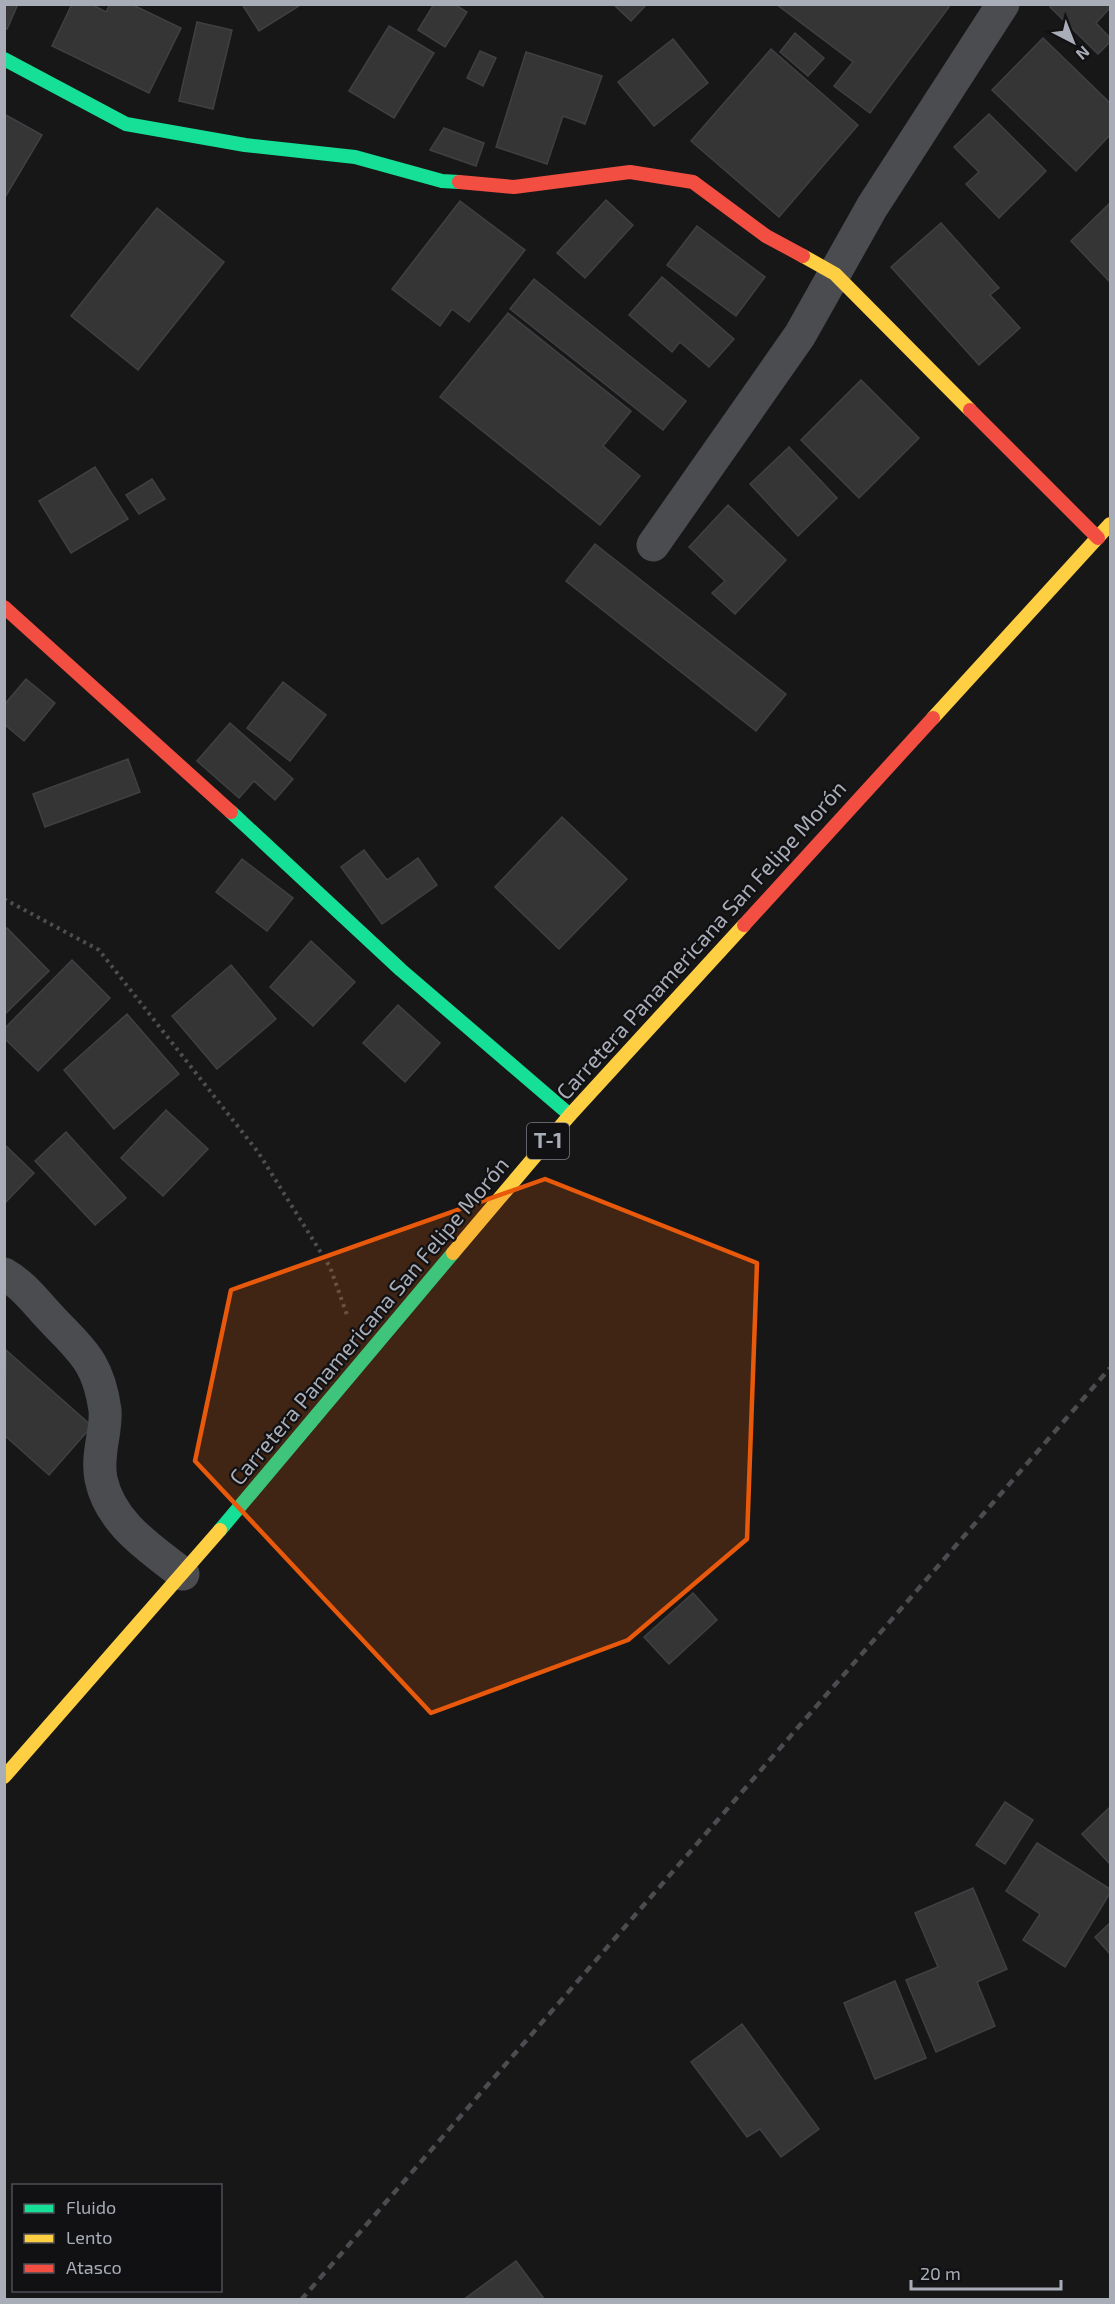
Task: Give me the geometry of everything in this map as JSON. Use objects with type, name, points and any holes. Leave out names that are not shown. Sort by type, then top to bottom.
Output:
[{"type":"street","points":[[653,545],[800,335],[873,207],[1003,4]]},
{"type":"street","points":[[4,59],[126,124],[245,145],[355,156],[442,181],[514,187],[630,172],[693,182],[766,236],[836,274],[1098,538]]},
{"type":"street","name":"Carretera Panamericana San Felipe Morón","points":[[4,1777],[183,1574],[570,1115],[1110,524]]},
{"type":"street","points":[[4,607],[144,731],[401,970],[570,1115]]},
{"type":"street","points":[[4,1274],[18,1282],[80,1346],[98,1376],[105,1413],[99,1449],[101,1479],[111,1504],[128,1531],[183,1574]]},
{"type":"path","points":[[4,899],[99,950],[258,1152],[330,1268],[363,1360]]},
{"type":"highlighted area","points":[[545,1179],[757,1263],[747,1539],[628,1640],[431,1713],[195,1461],[231,1290]]},
{"type":"building","points":[[4,4],[18,4],[7,29],[4,28]]},
{"type":"building","points":[[72,4],[91,4],[106,12],[110,4],[131,4],[181,28],[149,93],[52,46]]},
{"type":"building","points":[[242,4],[302,4],[259,31]]},
{"type":"building","points":[[434,4],[454,4],[467,12],[445,47],[418,30]]},
{"type":"building","points":[[613,4],[647,4],[631,21]]},
{"type":"building","points":[[776,4],[945,4],[949,7],[870,113],[834,86],[853,62]]},
{"type":"building","points":[[1053,4],[1110,4],[1110,8],[1096,23],[1110,38],[1110,42],[1098,54],[1050,7]]},
{"type":"building","points":[[197,22],[232,30],[213,109],[179,101]]},
{"type":"building","points":[[389,26],[434,53],[394,118],[349,91]]},
{"type":"building","points":[[795,33],[824,58],[808,76],[780,52]]},
{"type":"building","points":[[1043,38],[1110,103],[1110,135],[1076,171],[992,90]]},
{"type":"building","points":[[673,39],[708,83],[654,126],[618,82]]},
{"type":"building","points":[[771,49],[858,125],[779,217],[691,141]]},
{"type":"building","points":[[480,51],[496,58],[483,86],[467,78]]},
{"type":"building","points":[[526,52],[602,76],[585,124],[563,116],[547,164],[496,147]]},
{"type":"building","points":[[4,114],[42,135],[4,199]]},
{"type":"building","points":[[989,114],[1046,171],[999,218],[966,184],[979,172],[954,147]]},
{"type":"building","points":[[444,128],[484,143],[476,166],[430,150]]},
{"type":"building","points":[[606,200],[633,225],[585,278],[557,253]]},
{"type":"building","points":[[460,201],[525,250],[469,322],[452,309],[440,326],[392,289]]},
{"type":"building","points":[[1110,203],[1110,279],[1109,281],[1071,241]]},
{"type":"building","points":[[157,208],[224,262],[138,370],[71,316]]},
{"type":"building","points":[[941,223],[999,288],[990,295],[1020,328],[979,365],[891,267]]},
{"type":"building","points":[[697,226],[765,277],[736,316],[667,265]]},
{"type":"building","points":[[662,277],[734,339],[709,367],[680,342],[672,352],[629,315]]},
{"type":"building","points":[[534,279],[686,401],[663,430],[510,309]]},
{"type":"building","points":[[508,313],[631,411],[603,446],[640,476],[600,525],[440,397]]},
{"type":"building","points":[[861,380],[919,438],[859,498],[801,440]]},
{"type":"building","points":[[789,447],[837,498],[798,536],[750,484]]},
{"type":"building","points":[[95,467],[128,519],[71,553],[39,501]]},
{"type":"building","points":[[152,479],[165,499],[139,514],[126,495]]},
{"type":"building","points":[[728,505],[786,560],[735,614],[712,593],[725,581],[689,547]]},
{"type":"building","points":[[595,544],[786,694],[756,731],[566,581]]},
{"type":"building","points":[[26,679],[55,703],[24,741],[4,724],[4,705]]},
{"type":"building","points":[[283,682],[326,715],[290,761],[247,728]]},
{"type":"building","points":[[230,723],[293,779],[275,800],[254,781],[239,798],[197,761]]},
{"type":"building","points":[[128,759],[140,792],[45,827],[33,794]]},
{"type":"building","points":[[562,817],[627,879],[559,949],[495,887]]},
{"type":"building","points":[[364,850],[387,880],[418,858],[437,885],[382,924],[341,867]]},
{"type":"building","points":[[242,859],[293,898],[267,931],[216,892]]},
{"type":"building","points":[[7,928],[49,971],[4,1015],[4,930]]},
{"type":"building","points":[[311,941],[355,982],[313,1026],[270,987]]},
{"type":"building","points":[[72,960],[110,998],[38,1071],[4,1038],[4,1029]]},
{"type":"building","points":[[231,965],[276,1019],[217,1069],[172,1016]]},
{"type":"building","points":[[398,1005],[440,1043],[405,1082],[363,1043]]},
{"type":"building","points":[[127,1014],[179,1074],[114,1129],[64,1070]]},
{"type":"building","points":[[166,1110],[208,1149],[163,1196],[121,1158]]},
{"type":"building","points":[[66,1132],[126,1198],[95,1225],[35,1161]]},
{"type":"building","points":[[4,1144],[34,1173],[4,1204]]},
{"type":"building","points":[[6,1350],[92,1426],[49,1475],[4,1435]]},
{"type":"building","points":[[693,1593],[717,1620],[669,1664],[644,1637]]},
{"type":"building","points":[[1005,1802],[1033,1820],[1005,1864],[976,1845]]},
{"type":"building","points":[[1110,1807],[1110,1864],[1082,1834]]},
{"type":"building","points":[[1037,1843],[1110,1889],[1110,1893],[1065,1967],[1023,1940],[1040,1914],[1006,1891]]},
{"type":"building","points":[[973,1888],[1007,1969],[977,1982],[995,2026],[936,2052],[906,1980],[938,1967],[915,1913]]},
{"type":"building","points":[[1110,1923],[1110,1954],[1095,1937]]},
{"type":"building","points":[[895,1981],[926,2058],[875,2079],[844,2003]]},
{"type":"building","points":[[742,2024],[819,2129],[781,2157],[760,2129],[747,2137],[691,2062]]},
{"type":"building","points":[[516,2261],[545,2300],[463,2300]]},
{"type":"railway","points":[[301,2300],[1110,1368]]},
{"type":"traffic: fast","points":[[4,59],[126,124],[245,145],[355,157],[442,181],[459,182]]},
{"type":"traffic: fast","points":[[231,812],[401,970],[570,1115]]},
{"type":"traffic: fast","points":[[220,1530],[453,1253]]},
{"type":"traffic: slow","points":[[803,256],[835,274],[970,410]]},
{"type":"traffic: slow","points":[[933,718],[1110,524]]},
{"type":"traffic: slow","points":[[453,1253],[570,1115],[744,925]]},
{"type":"traffic: slow","points":[[4,1777],[220,1530]]},
{"type":"traffic: jam","points":[[459,182],[514,187],[630,172],[693,182],[766,236],[803,256]]},
{"type":"traffic: jam","points":[[970,410],[1098,538]]},
{"type":"traffic: jam","points":[[4,607],[231,812]]},
{"type":"traffic: jam","points":[[744,925],[933,718]]}]
